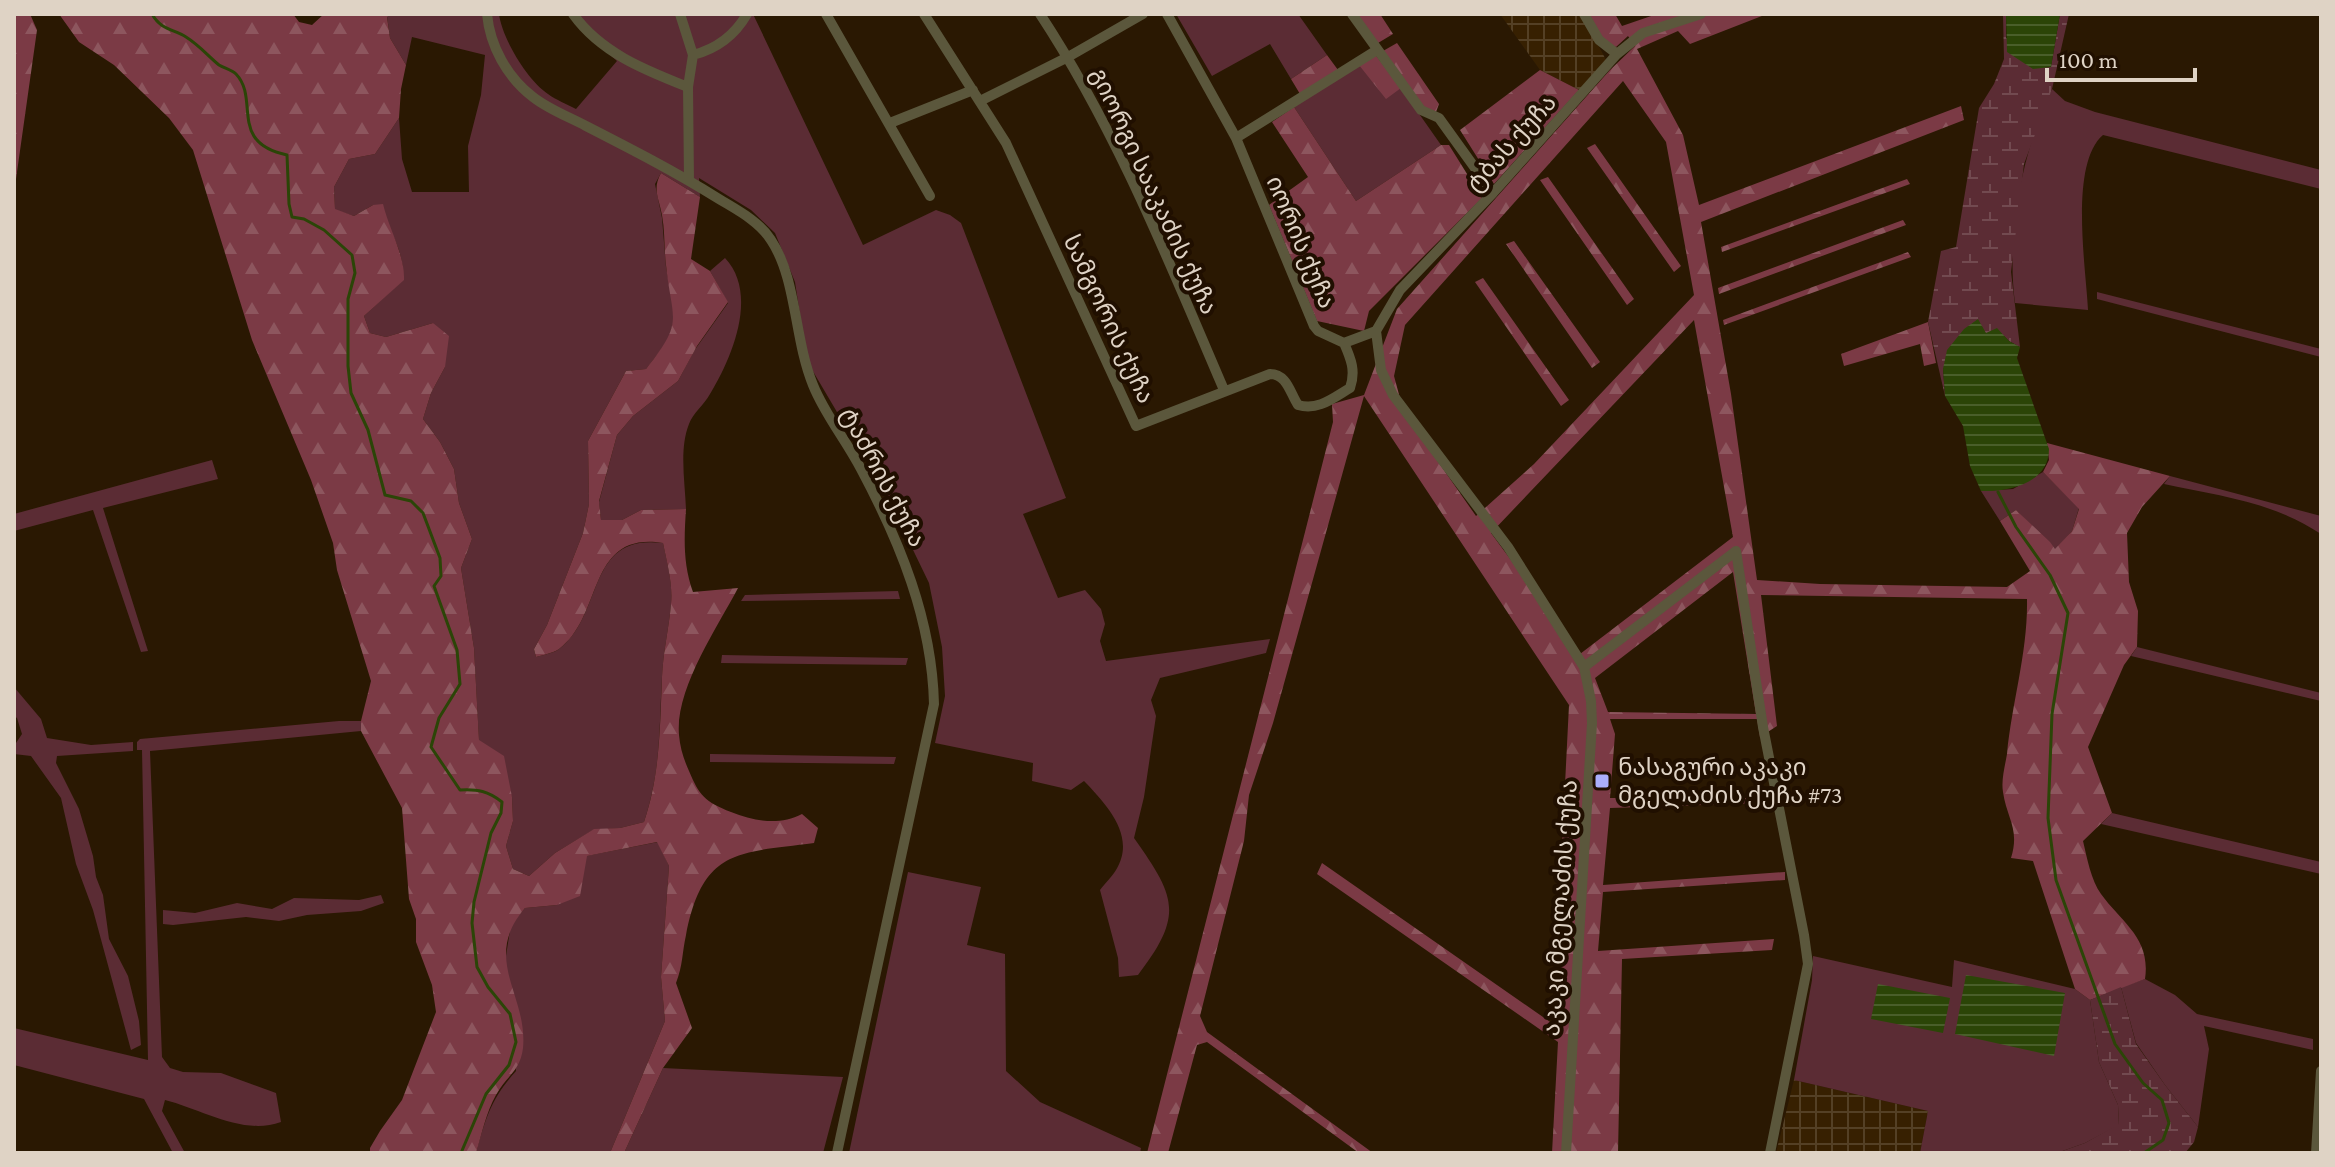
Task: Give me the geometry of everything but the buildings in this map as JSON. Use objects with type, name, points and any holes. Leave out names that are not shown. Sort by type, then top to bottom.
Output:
[{"type":"street","name":"ტაძრის ქუჩა","points":[[487,14],[488,26],[504,65],[533,97],[689,180],[755,223],[771,240],[793,297],[802,355],[814,387],[859,466],[902,553],[917,596],[933,671],[934,704],[837,1153]]},
{"type":"street","points":[[573,14],[579,23],[618,56],[688,87]]},
{"type":"street","points":[[680,14],[693,55],[688,87],[689,180]]},
{"type":"street","points":[[693,55],[720,43],[740,26],[747,14]]},
{"type":"street","points":[[826,14],[930,196]]},
{"type":"street","name":"სამგორის ქუჩა","points":[[924,14],[1006,143],[1136,426],[1270,374],[1278,374],[1285,380],[1298,405],[1311,409],[1350,388],[1354,377],[1353,363],[1344,343]]},
{"type":"street","name":"გიორგი სააკაძის ქუჩა","points":[[1040,14],[1068,57],[1113,140],[1224,390]]},
{"type":"street","points":[[980,101],[1068,57],[1143,14]]},
{"type":"street","name":"იორის ქუჩა","points":[[1167,14],[1236,138],[1311,320],[1318,331],[1344,343]]},
{"type":"street","points":[[1352,14],[1421,110],[1439,118],[1493,193]]},
{"type":"street","points":[[1584,14],[1599,40],[1617,54]]},
{"type":"street","name":"ტბას ქუჩა","points":[[1376,331],[1400,290],[1493,193],[1617,54],[1643,33],[1701,14]]},
{"type":"street","points":[[1236,138],[1377,50]]},
{"type":"street","points":[[890,123],[973,90]]},
{"type":"street","points":[[1344,343],[1376,331],[1381,370],[1393,395],[1508,547],[1584,667],[1736,551],[1763,727],[1808,964],[1770,1153]]},
{"type":"street","name":"აკაკი მგელაძის ქუჩა","points":[[1566,1153],[1592,723],[1584,667]]},
{"type":"street","points":[[2316,1153],[2321,1071]]},
{"type":"shaded area","points":[[1500,14],[1582,14],[1606,60],[1579,90],[1540,70]]},
{"type":"shaded area","points":[[2006,14],[2060,14],[2051,67],[2033,69],[2007,52]]},
{"type":"shaded area","points":[[1978,319],[1986,333],[1997,328],[2020,347],[2017,358],[2049,449],[2047,461],[2035,477],[2003,490],[1981,491],[1970,466],[1963,426],[1945,396],[1943,369],[1947,350],[1964,329]]},
{"type":"shaded area","points":[[1966,975],[2065,993],[2054,1056],[1955,1034]]},
{"type":"shaded area","points":[[1878,984],[1950,998],[1943,1033],[1871,1019]]},
{"type":"shaded area","points":[[1794,1080],[1928,1111],[1920,1153],[1776,1153]]},
{"type":"green space","points":[[14,14],[30,14],[37,30],[16,179],[14,179]]},
{"type":"green space","points":[[59,14],[293,14],[299,22],[312,25],[324,14],[390,14],[387,17],[390,38],[406,65],[399,118],[375,154],[349,159],[334,187],[335,209],[354,216],[373,205],[383,204],[399,252],[404,280],[364,316],[370,333],[386,337],[433,323],[449,336],[445,367],[431,393],[423,419],[454,469],[459,503],[472,539],[461,568],[474,648],[479,740],[504,756],[513,821],[506,846],[513,869],[529,876],[555,853],[594,829],[620,828],[644,822],[649,804],[658,751],[671,604],[663,543],[638,543],[621,550],[608,563],[573,634],[551,653],[536,657],[534,649],[547,625],[583,533],[589,504],[588,441],[626,371],[646,369],[671,330],[673,310],[657,189],[661,173],[700,197],[691,259],[710,271],[728,302],[697,346],[678,381],[633,416],[617,435],[599,501],[601,520],[622,520],[641,510],[686,509],[685,551],[693,592],[738,588],[699,659],[684,698],[679,735],[687,767],[700,792],[722,808],[766,821],[784,820],[802,814],[818,828],[814,843],[764,849],[728,860],[714,870],[702,885],[693,906],[676,983],[692,1028],[663,1068],[624,1153],[610,1153],[665,1021],[661,977],[669,866],[657,842],[587,856],[580,896],[557,905],[525,908],[512,926],[506,961],[523,1029],[523,1048],[516,1068],[493,1102],[476,1153],[370,1153],[380,1131],[402,1100],[436,1012],[432,985],[416,942],[416,919],[409,899],[402,808],[361,731],[371,681],[337,570],[333,543],[311,480],[252,340],[193,150],[169,118],[114,65],[79,42]]},
{"type":"green space","points":[[499,14],[510,46],[532,79],[551,96],[576,109],[617,61],[576,25],[568,14],[753,14],[863,245],[936,210],[961,223],[1066,498],[1023,514],[1058,598],[1085,590],[1101,609],[1105,624],[1100,641],[1106,661],[1270,639],[1266,653],[1160,678],[1151,700],[1156,716],[1144,797],[1134,838],[1159,876],[1169,906],[1163,937],[1138,975],[1119,977],[1118,958],[1100,890],[1116,870],[1123,845],[1116,821],[1101,800],[1084,781],[1071,790],[1032,781],[1033,763],[935,743],[945,696],[942,647],[929,583],[871,463],[811,368],[795,282],[775,233],[751,210],[699,178],[700,197],[661,173],[655,184],[675,317],[668,341],[646,369],[626,371],[588,441],[589,504],[583,533],[547,625],[534,649],[536,657],[554,652],[573,634],[599,579],[620,550],[638,543],[663,543],[671,596],[658,750],[650,803],[644,822],[593,830],[555,853],[529,876],[513,869],[506,846],[513,821],[512,797],[479,741],[474,648],[461,568],[472,539],[459,503],[454,469],[423,419],[431,393],[445,367],[433,323],[386,337],[370,333],[364,316],[403,280],[402,260],[390,231],[373,205],[354,216],[335,210],[334,187],[349,159],[375,154],[399,118],[402,159],[412,192],[469,192],[468,146],[481,95],[485,55],[412,37],[406,65],[390,38],[387,16]]},
{"type":"green space","points":[[1176,14],[1298,14],[1327,55],[1291,79],[1270,44],[1212,76]]},
{"type":"green space","points":[[1357,14],[1380,14],[1393,34],[1378,43]]},
{"type":"green space","points":[[1589,14],[1615,14],[1622,26],[1657,14],[1767,14],[1690,44],[1678,31],[1637,49],[1683,135],[1699,205],[1961,106],[1964,120],[1701,222],[1731,394],[1757,580],[2007,587],[2030,571],[2000,521],[2016,510],[2055,549],[2072,531],[2079,509],[2043,472],[2049,460],[2047,443],[2170,476],[2142,507],[2127,533],[2129,582],[2138,611],[2137,647],[2124,665],[2088,747],[2112,813],[2083,841],[2098,888],[2133,932],[2144,952],[2145,979],[2090,1000],[2075,989],[2033,861],[2011,858],[2014,839],[2002,783],[2022,658],[2027,599],[1761,595],[1777,726],[1760,737],[1757,719],[1610,719],[1615,734],[1610,798],[1764,798],[1764,803],[1610,808],[1603,885],[1785,872],[1785,880],[1603,892],[1598,951],[1774,939],[1772,950],[1622,959],[1618,1153],[1552,1153],[1558,1042],[1317,874],[1322,863],[1553,1024],[1569,705],[1364,396],[1273,723],[1249,795],[1244,841],[1200,1016],[1207,1032],[1373,1153],[1359,1153],[1207,1042],[1197,1045],[1168,1153],[1147,1153],[1333,422],[1332,404],[1364,395],[1397,309],[1610,70],[1635,46],[1628,36],[1616,47],[1604,41]],"holes":[[[1623,81],[1666,142],[1694,295],[1534,464],[1476,516],[1404,413],[1394,376],[1405,325]],[[1694,320],[1733,537],[1580,654],[1491,533]],[[1733,572],[1756,714],[1608,712],[1595,678]]]},
{"type":"green space","points":[[2003,14],[2006,14],[2006,38],[2051,67],[2060,14],[2069,14],[2052,89],[2024,164],[2011,272],[2020,347],[1997,329],[1986,334],[1977,320],[1943,369],[1945,396],[1928,322],[1941,251],[1956,247],[1979,108],[1994,84],[2004,59]]},
{"type":"green space","points":[[1397,43],[1439,104],[1436,112],[1424,107],[1383,51]]},
{"type":"green space","points":[[1374,53],[1401,88],[1386,99],[1359,65]]},
{"type":"green space","points":[[1327,55],[1338,70],[1300,94],[1291,79]]},
{"type":"green space","points":[[1359,65],[1401,88],[1441,145],[1356,201],[1294,107]]},
{"type":"green space","points":[[1540,70],[1579,90],[1494,184],[1460,130]]},
{"type":"green space","points":[[2052,89],[2065,101],[2095,112],[2321,170],[2321,189],[2103,135],[2093,149],[2083,192],[2088,310],[2015,303],[2013,249],[2019,194],[2032,139]]},
{"type":"green space","points":[[1294,107],[1356,201],[1441,145],[1449,145],[1482,198],[1369,311],[1364,331],[1317,321],[1269,205],[1308,177],[1272,122]]},
{"type":"green space","points":[[1595,144],[1681,266],[1674,272],[1587,148]]},
{"type":"green space","points":[[1548,177],[1634,299],[1627,305],[1540,180]]},
{"type":"green space","points":[[1907,179],[1910,184],[1722,252],[1721,247]]},
{"type":"green space","points":[[1903,220],[1906,225],[1719,294],[1718,288]]},
{"type":"green space","points":[[1514,241],[1600,362],[1592,368],[1506,244]]},
{"type":"green space","points":[[1908,252],[1911,257],[1724,325],[1723,320]]},
{"type":"green space","points":[[725,258],[735,273],[741,307],[726,363],[708,398],[691,420],[686,434],[683,466],[686,509],[641,510],[622,520],[601,520],[599,502],[617,435],[633,416],[678,381],[694,351],[728,303],[710,271]]},
{"type":"green space","points":[[1483,278],[1569,400],[1561,406],[1475,282]]},
{"type":"green space","points":[[2097,292],[2321,349],[2321,357],[2097,299]]},
{"type":"green space","points":[[1928,322],[1936,363],[1924,366],[1920,344],[1844,366],[1841,354]]},
{"type":"green space","points":[[212,460],[218,479],[103,508],[148,651],[141,652],[93,510],[14,531],[14,514]]},
{"type":"green space","points":[[2043,472],[2079,508],[2072,531],[2055,550],[2016,510],[2000,521],[1981,491],[2013,489]]},
{"type":"green space","points":[[2170,476],[2321,516],[2321,534],[2265,507],[2164,484]]},
{"type":"green space","points":[[898,591],[900,599],[741,601],[745,595]]},
{"type":"green space","points":[[2137,647],[2321,693],[2321,701],[2131,656]]},
{"type":"green space","points":[[722,655],[908,658],[906,665],[721,663]]},
{"type":"green space","points":[[14,687],[41,719],[47,738],[91,745],[133,742],[133,751],[57,756],[56,763],[79,809],[103,895],[109,939],[128,976],[139,1021],[141,1045],[131,1050],[93,910],[76,864],[61,798],[31,756],[14,754],[14,746],[22,734],[14,716]]},
{"type":"green space","points":[[361,721],[361,731],[150,751],[162,1057],[170,1068],[183,1072],[221,1073],[276,1093],[281,1122],[252,1126],[237,1124],[165,1100],[162,1111],[185,1153],[173,1153],[144,1099],[14,1065],[14,1028],[148,1060],[142,750],[137,750],[137,742],[140,739]]},
{"type":"green space","points":[[710,754],[896,757],[894,764],[710,762]]},
{"type":"green space","points":[[2112,813],[2321,862],[2321,874],[2101,824]]},
{"type":"green space","points":[[658,842],[669,866],[661,977],[665,1021],[610,1153],[476,1153],[490,1109],[516,1071],[511,987],[505,962],[511,924],[525,908],[557,905],[586,856]]},
{"type":"green space","points":[[908,872],[981,887],[967,945],[1005,954],[1006,1071],[1040,1102],[1141,1148],[1140,1153],[849,1153]]},
{"type":"green space","points":[[381,895],[384,903],[361,911],[307,915],[279,921],[246,917],[163,924],[163,910],[195,913],[237,903],[272,909],[294,898],[359,900]]},
{"type":"green space","points":[[1813,956],[1952,987],[1954,960],[2075,989],[2090,1000],[2099,1062],[2118,1105],[2119,1125],[2085,1143],[2057,1153],[1920,1153],[1928,1111],[1794,1080],[1812,980]]},
{"type":"green space","points":[[2145,979],[2175,995],[2197,1014],[2313,1039],[2313,1050],[2204,1026],[2209,1049],[2198,1127],[2136,1043],[2121,987]]},
{"type":"green space","points":[[2121,987],[2136,1044],[2198,1127],[2194,1142],[2185,1153],[2057,1153],[2085,1143],[2119,1124],[2118,1105],[2099,1062],[2090,1000]]},
{"type":"green space","points":[[663,1068],[843,1077],[823,1153],[624,1153]]},
{"type":"waterway","points":[[152,14],[163,26],[186,37],[219,65],[236,74],[243,84],[251,131],[269,149],[287,155],[292,217],[304,219],[324,230],[352,255],[355,273],[348,299],[351,393],[368,430],[385,495],[411,501],[423,513],[440,558],[441,576],[434,586],[457,650],[460,684],[439,718],[431,747],[460,790],[482,792],[502,802],[501,813],[491,833],[472,923],[477,967],[488,987],[510,1014],[516,1042],[509,1065],[486,1094],[461,1153]]},
{"type":"waterway","points":[[1998,492],[2016,527],[2050,575],[2068,613],[2052,714],[2048,818],[2056,880],[2115,1044],[2143,1083],[2162,1100],[2169,1123],[2163,1140],[2144,1153]]},
{"type":"place","name":"ნასაგური აკაკი მგელაძის ქუჩა #73","points":[[1602,781]]}]
